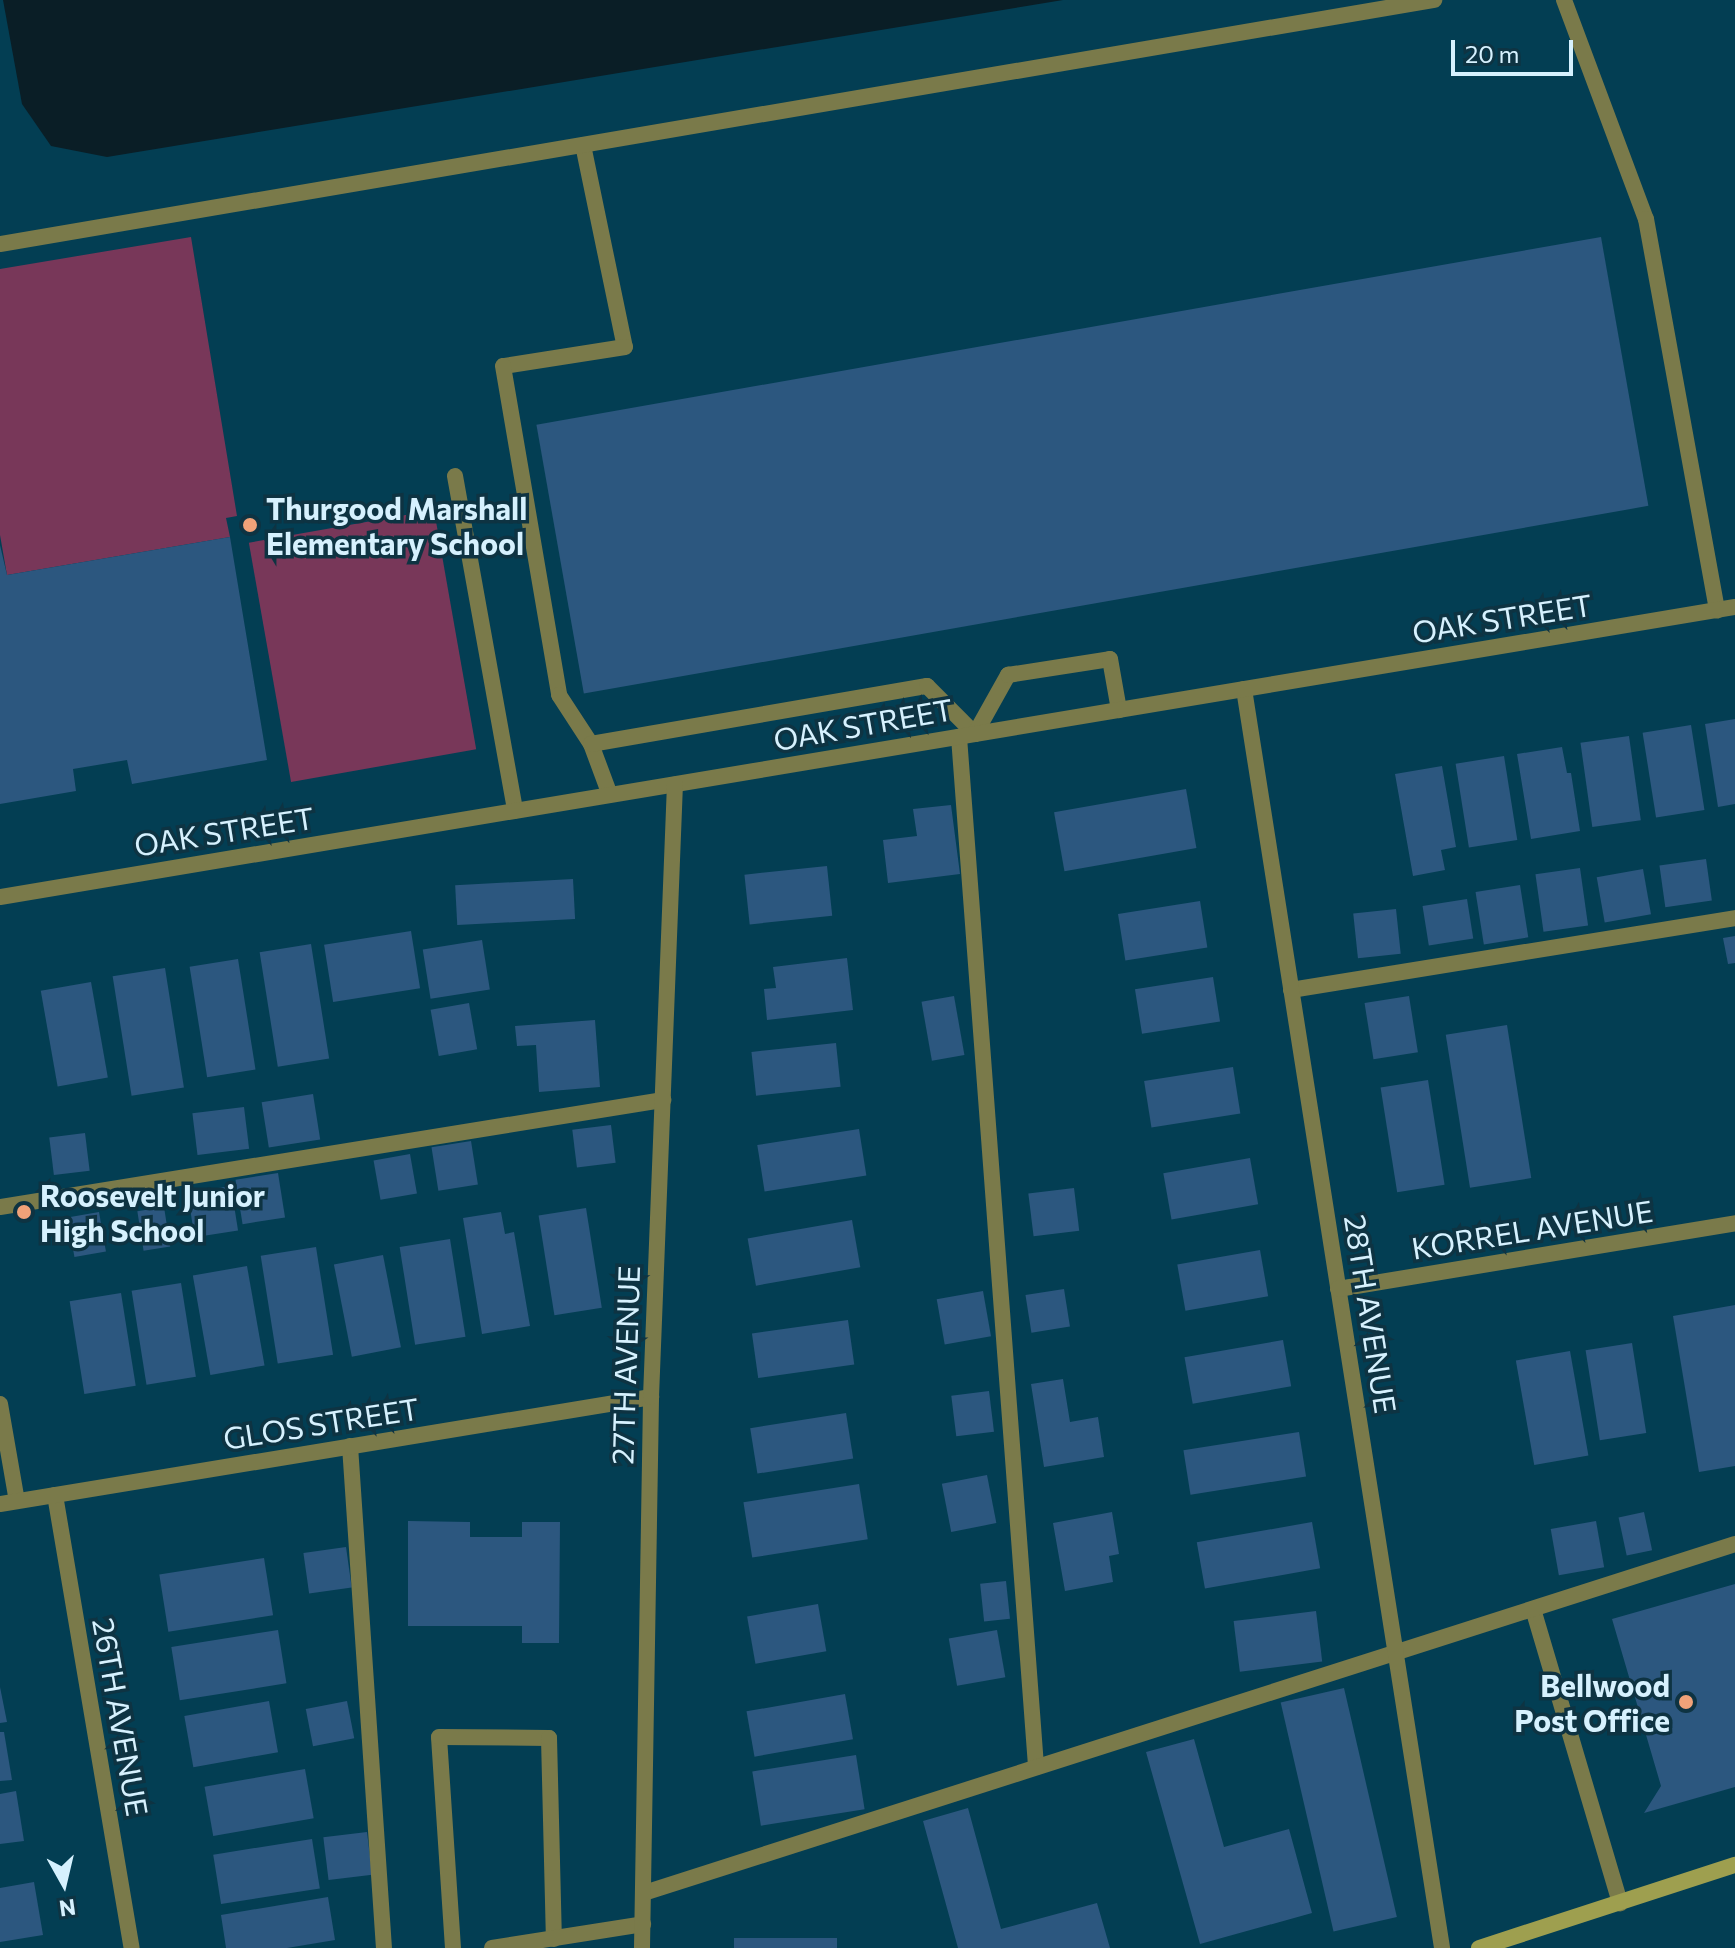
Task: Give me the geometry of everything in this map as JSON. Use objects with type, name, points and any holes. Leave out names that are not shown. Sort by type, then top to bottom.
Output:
[{"type":"main road","points":[[1479,1948],[1735,1865]]},
{"type":"street","points":[[0,244],[1434,0]]},
{"type":"street","points":[[1564,0],[1646,219],[1717,611]]},
{"type":"street","points":[[583,145],[625,347],[503,366],[559,695],[591,744],[610,795]]},
{"type":"street","points":[[455,476],[515,811]]},
{"type":"street","name":"OAK STREET","points":[[0,897],[1735,607]]},
{"type":"street","points":[[967,736],[1008,675],[1110,659],[1119,710]]},
{"type":"street","points":[[591,744],[927,686],[967,736],[1036,1767]]},
{"type":"street","name":"28TH AVENUE","points":[[1244,689],[1442,1948]]},
{"type":"street","name":"27TH AVENUE","points":[[642,1948],[651,1397],[675,784]]},
{"type":"street","points":[[1291,990],[1735,918]]},
{"type":"street","points":[[0,1207],[663,1100]]},
{"type":"street","name":"KORREL AVENUE","points":[[1338,1289],[1735,1223]]},
{"type":"street","name":"GLOS STREET","points":[[0,1504],[651,1397]]},
{"type":"street","points":[[0,1404],[17,1501]]},
{"type":"street","points":[[350,1446],[384,1948]]},
{"type":"street","name":"26TH AVENUE","points":[[55,1495],[132,1948]]},
{"type":"street","points":[[644,1893],[1735,1544]]},
{"type":"street","points":[[1533,1609],[1620,1903]]},
{"type":"street","points":[[453,1948],[439,1737],[549,1738],[554,1939]]},
{"type":"street","points":[[492,1948],[643,1924]]},
{"type":"shaded area","points":[[191,237],[237,516],[226,518],[230,537],[7,575],[0,535],[0,269]]},
{"type":"shaded area","points":[[434,510],[476,749],[291,782],[249,543]]},
{"type":"water","points":[[3,0],[1063,0],[107,157],[51,146],[22,104]]},
{"type":"building","points":[[1601,237],[1648,506],[584,694],[536,425]]},
{"type":"building","points":[[230,537],[267,760],[132,784],[127,760],[73,769],[76,791],[0,804],[0,545],[7,575]]},
{"type":"building","points":[[1735,719],[1735,804],[1718,807],[1705,724]]},
{"type":"building","points":[[1691,725],[1704,810],[1656,818],[1643,733]]},
{"type":"building","points":[[1629,736],[1641,820],[1592,827],[1580,743]]},
{"type":"building","points":[[1562,747],[1567,773],[1571,773],[1580,831],[1531,839],[1517,754]]},
{"type":"building","points":[[1504,756],[1517,840],[1469,848],[1456,764]]},
{"type":"building","points":[[1442,766],[1456,847],[1441,850],[1445,870],[1413,876],[1395,774]]},
{"type":"building","points":[[1186,789],[1196,848],[1064,871],[1054,812]]},
{"type":"building","points":[[951,805],[960,874],[888,883],[883,840],[917,836],[913,809]]},
{"type":"building","points":[[1706,859],[1712,901],[1665,907],[1659,866]]},
{"type":"building","points":[[827,866],[832,916],[750,924],[744,875]]},
{"type":"building","points":[[1580,868],[1588,925],[1544,932],[1535,874]]},
{"type":"building","points":[[1643,869],[1651,914],[1605,922],[1597,877]]},
{"type":"building","points":[[573,879],[575,919],[457,925],[455,885]]},
{"type":"building","points":[[1520,885],[1528,937],[1484,944],[1476,892]]},
{"type":"building","points":[[1467,899],[1473,939],[1429,946],[1423,906]]},
{"type":"building","points":[[1200,901],[1207,947],[1125,960],[1118,914]]},
{"type":"building","points":[[1396,909],[1401,954],[1358,958],[1353,913]]},
{"type":"building","points":[[411,931],[420,988],[333,1002],[324,945]]},
{"type":"building","points":[[1735,936],[1735,963],[1728,964],[1723,938]]},
{"type":"building","points":[[482,940],[490,989],[431,999],[423,949]]},
{"type":"building","points":[[311,944],[329,1059],[278,1067],[260,952]]},
{"type":"building","points":[[847,958],[853,1010],[767,1020],[764,989],[776,988],[773,967]]},
{"type":"building","points":[[238,959],[256,1070],[207,1077],[190,967]]},
{"type":"building","points":[[165,968],[184,1088],[132,1096],[113,976]]},
{"type":"building","points":[[1213,977],[1220,1021],[1142,1034],[1135,989]]},
{"type":"building","points":[[91,982],[108,1078],[58,1086],[41,991]]},
{"type":"building","points":[[954,996],[964,1055],[932,1061],[922,1002]]},
{"type":"building","points":[[1409,996],[1418,1052],[1373,1059],[1365,1003]]},
{"type":"building","points":[[469,1003],[477,1049],[439,1056],[431,1010]]},
{"type":"building","points":[[595,1020],[600,1087],[539,1092],[536,1045],[517,1046],[515,1026]]},
{"type":"building","points":[[1507,1025],[1531,1178],[1470,1188],[1446,1035]]},
{"type":"building","points":[[836,1043],[841,1087],[756,1096],[751,1052]]},
{"type":"building","points":[[1233,1067],[1240,1113],[1151,1128],[1144,1081]]},
{"type":"building","points":[[1428,1080],[1445,1185],[1397,1192],[1381,1088]]},
{"type":"building","points":[[313,1094],[320,1139],[269,1148],[262,1102]]},
{"type":"building","points":[[244,1107],[249,1149],[198,1155],[192,1113]]},
{"type":"building","points":[[611,1125],[616,1163],[577,1167],[572,1130]]},
{"type":"building","points":[[859,1129],[866,1175],[765,1192],[757,1145]]},
{"type":"building","points":[[85,1133],[90,1171],[54,1175],[49,1137]]},
{"type":"building","points":[[471,1141],[478,1184],[438,1191],[431,1147]]},
{"type":"building","points":[[410,1154],[417,1193],[381,1200],[374,1160]]},
{"type":"building","points":[[1250,1158],[1258,1204],[1171,1220],[1163,1173]]},
{"type":"building","points":[[278,1173],[285,1217],[243,1224],[236,1180]]},
{"type":"building","points":[[231,1186],[238,1230],[195,1237],[188,1193]]},
{"type":"building","points":[[1074,1188],[1079,1231],[1034,1236],[1028,1194]]},
{"type":"building","points":[[164,1207],[170,1247],[144,1251],[137,1211]]},
{"type":"building","points":[[586,1208],[602,1308],[554,1315],[539,1216]]},
{"type":"building","points":[[99,1212],[106,1251],[74,1257],[67,1218]]},
{"type":"building","points":[[501,1212],[505,1234],[514,1232],[530,1326],[482,1334],[463,1218]]},
{"type":"building","points":[[852,1220],[860,1267],[756,1286],[748,1238]]},
{"type":"building","points":[[450,1239],[465,1337],[415,1345],[400,1247]]},
{"type":"building","points":[[316,1247],[333,1355],[278,1363],[261,1256]]},
{"type":"building","points":[[1260,1250],[1268,1296],[1185,1311],[1177,1265]]},
{"type":"building","points":[[383,1255],[401,1347],[352,1357],[334,1265]]},
{"type":"building","points":[[247,1266],[265,1365],[210,1375],[193,1276]]},
{"type":"building","points":[[181,1283],[196,1377],[146,1385],[132,1291]]},
{"type":"building","points":[[1064,1289],[1070,1327],[1031,1333],[1025,1295]]},
{"type":"building","points":[[983,1291],[991,1336],[945,1344],[937,1299]]},
{"type":"building","points":[[121,1293],[136,1386],[84,1394],[70,1301]]},
{"type":"building","points":[[1735,1305],[1735,1466],[1699,1472],[1673,1316]]},
{"type":"building","points":[[848,1320],[854,1365],[758,1378],[752,1333]]},
{"type":"building","points":[[1283,1340],[1291,1386],[1193,1404],[1185,1357]]},
{"type":"building","points":[[1632,1343],[1646,1433],[1600,1440],[1586,1350]]},
{"type":"building","points":[[1570,1351],[1588,1455],[1534,1465],[1516,1361]]},
{"type":"building","points":[[1063,1379],[1070,1422],[1098,1417],[1104,1457],[1044,1467],[1031,1384]]},
{"type":"building","points":[[989,1391],[994,1432],[956,1436],[951,1396]]},
{"type":"building","points":[[846,1413],[853,1458],[757,1474],[750,1428]]},
{"type":"building","points":[[1299,1432],[1306,1476],[1190,1495],[1183,1450]]},
{"type":"building","points":[[987,1475],[996,1523],[951,1532],[942,1484]]},
{"type":"building","points":[[859,1484],[868,1539],[752,1558],[743,1502]]},
{"type":"building","points":[[1112,1512],[1119,1554],[1109,1556],[1113,1582],[1065,1591],[1053,1523]]},
{"type":"building","points":[[1644,1512],[1652,1550],[1627,1556],[1619,1517]]},
{"type":"building","points":[[408,1521],[470,1522],[470,1537],[522,1537],[522,1522],[560,1522],[559,1643],[522,1643],[522,1626],[408,1626]]},
{"type":"building","points":[[1596,1521],[1604,1567],[1559,1575],[1551,1529]]},
{"type":"building","points":[[1312,1522],[1320,1568],[1205,1589],[1197,1542]]},
{"type":"building","points":[[346,1547],[352,1588],[309,1594],[303,1553]]},
{"type":"building","points":[[264,1558],[273,1615],[168,1632],[159,1575]]},
{"type":"building","points":[[1006,1581],[1010,1619],[984,1622],[980,1584]]},
{"type":"building","name":"Bellwood Post Office","points":[[1735,1584],[1735,1787],[1644,1813],[1661,1786],[1612,1619]]},
{"type":"building","points":[[818,1604],[826,1651],[755,1664],[747,1617]]},
{"type":"building","points":[[1316,1611],[1322,1662],[1240,1672],[1234,1621]]},
{"type":"building","points":[[278,1630],[286,1683],[180,1700],[171,1647]]},
{"type":"building","points":[[997,1630],[1005,1677],[957,1686],[949,1639]]},
{"type":"building","points":[[0,1687],[7,1722],[0,1723]]},
{"type":"building","points":[[1344,1688],[1397,1917],[1334,1932],[1281,1703]]},
{"type":"building","points":[[845,1694],[853,1739],[755,1757],[747,1711]]},
{"type":"building","points":[[269,1701],[278,1752],[193,1767],[184,1716]]},
{"type":"building","points":[[347,1701],[354,1738],[313,1746],[306,1709]]},
{"type":"building","points":[[0,1732],[4,1732],[12,1780],[0,1781]]},
{"type":"building","points":[[1194,1739],[1224,1847],[1289,1829],[1312,1913],[1200,1944],[1146,1752]]},
{"type":"building","points":[[856,1755],[865,1809],[761,1826],[752,1771]]},
{"type":"building","points":[[305,1769],[314,1818],[213,1836],[205,1787]]},
{"type":"building","points":[[16,1791],[24,1841],[0,1844],[0,1794]]},
{"type":"building","points":[[968,1808],[1001,1929],[1097,1903],[1110,1948],[958,1948],[923,1821]]},
{"type":"building","points":[[367,1832],[372,1875],[329,1880],[323,1837]]},
{"type":"building","points":[[312,1839],[320,1888],[221,1904],[213,1855]]},
{"type":"building","points":[[34,1882],[43,1935],[0,1942],[0,1888]]},
{"type":"building","points":[[328,1897],[335,1940],[287,1948],[226,1948],[221,1915]]},
{"type":"building","points":[[734,1938],[837,1938],[837,1948],[734,1948]]},
{"type":"place","name":"Thurgood Marshall Elementary School","points":[[250,525]]},
{"type":"place","name":"Roosevelt Junior High School","points":[[24,1212]]},
{"type":"place","name":"Bellwood Post Office","points":[[1686,1702]]}]
